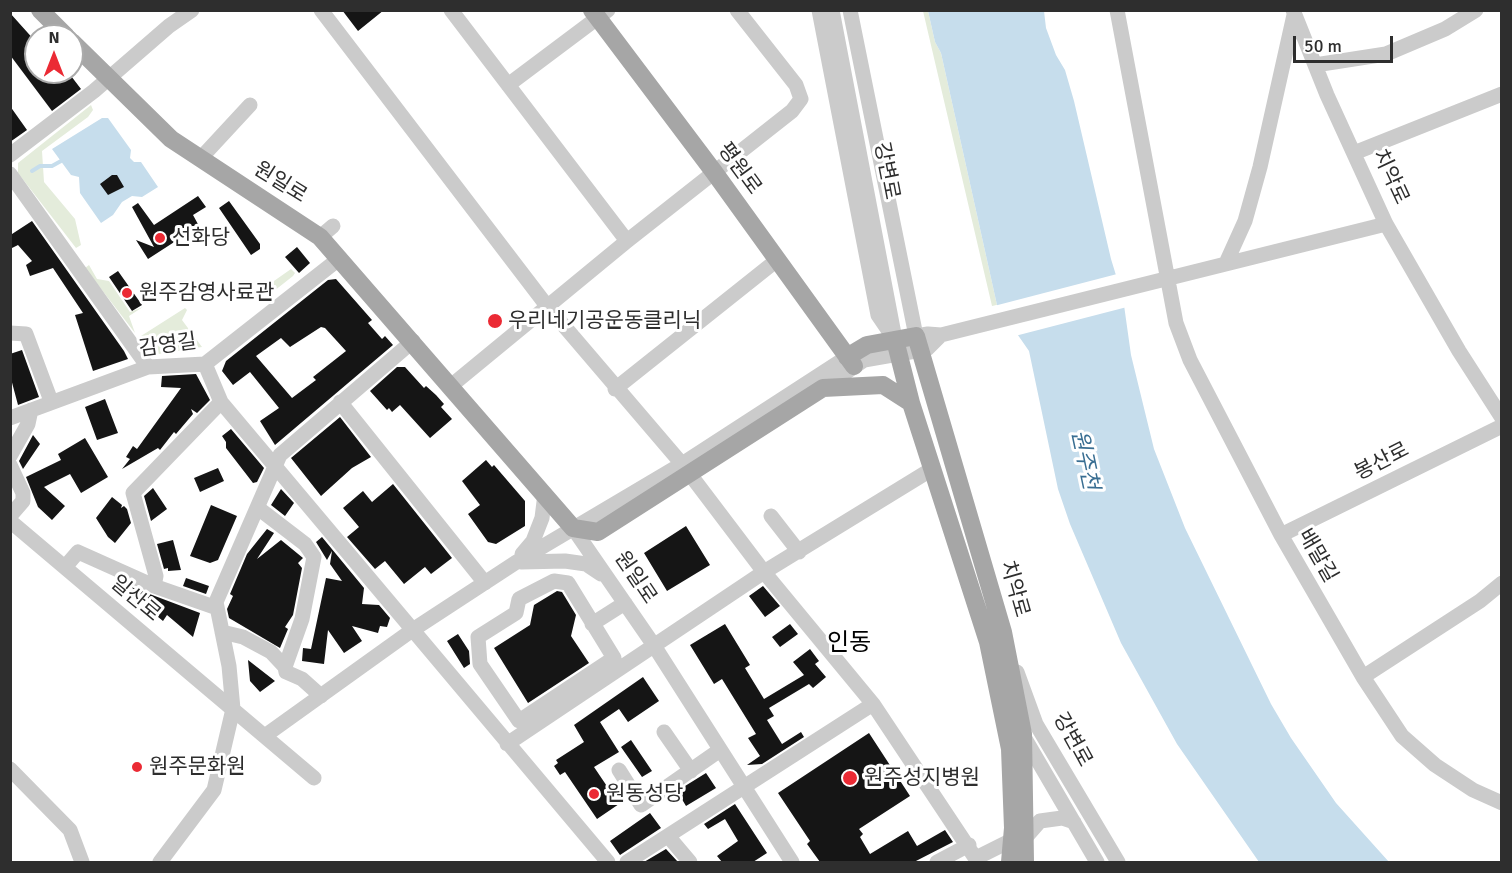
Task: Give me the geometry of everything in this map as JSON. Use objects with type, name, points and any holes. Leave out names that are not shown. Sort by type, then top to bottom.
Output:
[{"type":"main road","points":[[40,10],[54,24]]},
{"type":"main road","name":"평원로","points":[[599,13],[851,362]]},
{"type":"main road","name":"원일로","points":[[84,54],[171,139],[200,159],[326,232],[340,258],[452,385],[573,528]]},
{"type":"main road","points":[[851,362],[867,345],[897,347],[918,343]]},
{"type":"main road","name":"치악로","points":[[918,343],[996,637],[1019,838],[1025,862]]},
{"type":"main road","name":"치악로","points":[[897,347],[911,403],[932,469],[996,637]]},
{"type":"main road","points":[[573,528],[598,532],[685,469],[823,388],[883,385],[911,403]]},
{"type":"main road","name":"강변로","points":[[996,637],[1023,734]]},
{"type":"main road","name":"치악로","points":[[1010,862],[1019,838],[1023,734]]},
{"type":"street","points":[[10,154],[109,78],[169,26],[192,10]]},
{"type":"street","points":[[321,10],[548,306],[685,469],[764,572],[873,704],[974,855]]},
{"type":"street","points":[[451,10],[627,241]]},
{"type":"street","points":[[452,385],[627,241],[792,111],[801,99],[796,85],[737,10]]},
{"type":"street","points":[[819,10],[878,315],[897,347]]},
{"type":"street","name":"강변로","points":[[832,10],[897,347]]},
{"type":"street","name":"강변로","points":[[850,10],[918,343]]},
{"type":"street","name":"배말길","points":[[1117,10],[1163,279],[1190,360],[1281,535],[1363,677],[1402,736],[1435,765],[1473,790],[1502,803]]},
{"type":"street","points":[[1315,65],[1386,54],[1445,29],[1476,10]]},
{"type":"street","points":[[1226,263],[1245,221],[1254,189],[1296,12]]},
{"type":"street","name":"치악로","points":[[918,343],[927,349],[941,335],[1386,224],[1315,65],[1296,12]]},
{"type":"street","points":[[508,85],[599,13]]},
{"type":"street","points":[[1354,153],[1502,94]]},
{"type":"street","points":[[200,159],[250,105]]},
{"type":"street","points":[[10,174],[148,367]]},
{"type":"street","points":[[1386,224],[1502,418]]},
{"type":"street","name":"감영길","points":[[10,418],[148,367],[205,364],[340,258]]},
{"type":"street","points":[[615,388],[777,260]]},
{"type":"street","points":[[10,333],[26,334],[51,401]]},
{"type":"street","points":[[160,862],[214,790],[233,709],[229,666],[216,602],[276,467],[279,455],[413,341]]},
{"type":"street","points":[[823,388],[851,362]]},
{"type":"street","points":[[685,469],[851,362]]},
{"type":"street","points":[[205,364],[221,402],[411,631],[608,862]]},
{"type":"street","name":"일산로","points":[[154,586],[156,576],[134,494],[221,402]]},
{"type":"street","points":[[340,402],[485,583]]},
{"type":"street","points":[[10,456],[28,424],[31,410]]},
{"type":"street","name":"봉산로","points":[[1281,535],[1502,426]]},
{"type":"street","points":[[10,465],[23,493],[23,501],[10,516]]},
{"type":"street","points":[[507,744],[653,644],[764,572],[932,469]]},
{"type":"street","points":[[515,563],[533,541],[542,518],[545,494]]},
{"type":"street","points":[[258,508],[305,544],[314,557],[302,619],[285,667]]},
{"type":"street","points":[[771,516],[799,552]]},
{"type":"street","name":"일산로","points":[[10,521],[266,735],[314,778]]},
{"type":"street","points":[[266,735],[411,631],[573,528]]},
{"type":"street","name":"원일로","points":[[573,528],[653,644],[792,862]]},
{"type":"street","points":[[65,567],[78,552],[154,586],[217,608]]},
{"type":"street","points":[[515,563],[543,560],[586,564],[610,580]]},
{"type":"street","points":[[554,581],[568,583],[592,624],[614,658],[519,721],[480,664],[478,638],[516,613],[519,598],[554,581]]},
{"type":"street","points":[[1363,677],[1480,601],[1502,583]]},
{"type":"street","points":[[592,624],[625,603]]},
{"type":"street","points":[[222,632],[243,637],[271,652],[285,667],[286,672],[302,679],[321,696]]},
{"type":"street","name":"강변로","points":[[996,637],[1036,724],[1118,862]]},
{"type":"street","points":[[627,862],[873,704]]},
{"type":"street","points":[[664,732],[691,771]]},
{"type":"street","name":"강변로","points":[[1023,734],[1097,862]]},
{"type":"street","points":[[619,770],[641,805],[720,750]]},
{"type":"street","points":[[10,769],[70,830],[82,862]]},
{"type":"street","points":[[937,862],[974,855],[1019,838],[1040,821],[1062,818],[1074,822]]},
{"type":"street","points":[[668,836],[690,862]]},
{"type":"green space","points":[[923,11],[928,11],[935,42],[941,53],[997,305],[992,306]]},
{"type":"green space","points":[[91,105],[93,110],[88,117],[42,151],[44,182],[75,219],[81,245],[76,248],[18,173],[18,163]]},
{"type":"green space","points":[[89,265],[97,279],[109,281],[130,312],[143,307],[129,316],[135,333],[85,268]]},
{"type":"green space","points":[[291,269],[295,273],[293,276],[260,302],[264,288]]},
{"type":"green space","points":[[185,308],[187,310],[182,320],[202,347],[152,355],[141,336]]},
{"type":"water","name":"원주천","points":[[928,11],[1044,11],[1046,28],[1056,55],[1065,70],[1074,101],[1111,259],[1123,298],[1131,355],[1154,449],[1185,528],[1271,704],[1291,738],[1336,803],[1389,862],[1259,862],[1177,744],[1121,643],[1070,524],[1058,489],[1029,351],[997,305],[941,53],[935,42]]},
{"type":"water","points":[[102,118],[108,118],[131,150],[130,158],[134,162],[141,162],[158,187],[142,197],[132,196],[122,202],[113,215],[101,223],[80,193],[79,177],[71,175],[52,149]]},
{"type":"pier","points":[[1121,273],[1127,307],[1015,336],[994,306]]},
{"type":"building","points":[[342,10],[384,10],[358,31]]},
{"type":"building","points":[[10,13],[24,29],[24,74],[10,55]]},
{"type":"building","points":[[32,84],[77,84],[81,89],[52,111]]},
{"type":"building","points":[[10,106],[27,130],[10,142]]},
{"type":"building","points":[[112,175],[117,175],[124,187],[108,195],[100,184]]},
{"type":"building","points":[[198,196],[206,207],[193,215],[199,226],[148,259],[136,240],[154,247],[132,207],[138,203],[154,225]]},
{"type":"building","points":[[229,201],[260,244],[260,249],[251,255],[219,208]]},
{"type":"building","points":[[32,221],[128,359],[93,371],[75,315],[83,313],[53,268],[30,276],[26,265],[32,261],[18,245],[12,248],[12,234]]},
{"type":"building","points":[[297,247],[310,263],[299,273],[285,257]]},
{"type":"building","points":[[118,271],[142,305],[132,311],[109,277]]},
{"type":"building","points":[[336,279],[372,320],[368,323],[382,339],[385,336],[393,345],[275,445],[260,421],[279,408],[250,372],[233,385],[222,371],[226,361],[328,280]],"holes":[[[321,327],[325,328],[346,351],[313,377],[316,380],[292,398],[256,356],[281,338],[290,347]]]},
{"type":"building","points":[[246,280],[258,294],[250,301],[238,287]]},
{"type":"building","points":[[22,350],[39,397],[18,405],[10,375],[10,354]]},
{"type":"building","points":[[397,367],[405,367],[424,388],[426,386],[436,395],[444,404],[441,407],[452,419],[430,438],[400,405],[392,412],[389,408],[387,410],[370,391]]},
{"type":"building","points":[[196,374],[210,400],[197,413],[191,409],[193,414],[176,434],[174,432],[160,450],[158,448],[122,469],[130,459],[126,457],[133,446],[137,449],[181,388],[161,387],[162,376]]},
{"type":"building","points":[[105,399],[118,433],[97,440],[85,407]]},
{"type":"building","points":[[340,417],[371,457],[352,468],[321,496],[291,458]]},
{"type":"building","points":[[231,429],[264,468],[257,482],[253,483],[226,448],[226,442],[222,436]]},
{"type":"building","points":[[33,435],[40,444],[23,469],[19,461]]},
{"type":"building","points":[[85,438],[108,477],[81,493],[70,474],[44,487],[65,506],[52,520],[38,507],[26,477],[61,460],[58,454]]},
{"type":"building","points":[[486,460],[492,467],[494,465],[525,501],[525,526],[496,544],[488,542],[468,514],[480,505],[462,481]]},
{"type":"building","points":[[218,468],[224,481],[200,492],[194,478]]},
{"type":"building","points":[[393,484],[452,558],[431,574],[425,567],[404,584],[385,561],[375,569],[347,537],[359,527],[343,508],[363,491],[372,502]]},
{"type":"building","points":[[153,488],[167,509],[151,521],[144,496]]},
{"type":"building","points":[[281,489],[294,503],[285,516],[271,505]]},
{"type":"building","points":[[112,497],[122,505],[121,508],[124,506],[127,509],[131,523],[115,543],[108,537],[96,518]]},
{"type":"building","points":[[211,505],[237,516],[218,560],[210,563],[190,556]]},
{"type":"building","points":[[686,526],[710,565],[667,591],[644,553]]},
{"type":"building","points":[[267,529],[274,533],[257,559],[281,540],[303,558],[298,563],[302,568],[293,615],[285,627],[288,629],[280,648],[229,618],[227,609],[233,596],[230,594],[247,554]]},
{"type":"building","points":[[322,537],[364,588],[362,604],[379,605],[390,618],[387,627],[380,626],[378,633],[352,626],[362,641],[344,653],[328,630],[324,664],[302,661],[303,648],[311,649],[326,578],[342,581],[330,564],[332,551],[327,560],[316,542]]},
{"type":"building","points":[[173,540],[181,570],[168,571],[168,568],[164,569],[157,544]]},
{"type":"building","points":[[186,578],[209,586],[206,594],[183,586]]},
{"type":"building","points":[[763,586],[780,606],[765,617],[749,596]]},
{"type":"building","points":[[131,587],[200,613],[193,637],[167,615],[163,621],[152,612],[156,607]]},
{"type":"building","points":[[557,591],[562,592],[576,615],[571,636],[589,663],[528,703],[494,648],[530,625],[534,605]]},
{"type":"building","points":[[725,624],[750,665],[745,668],[764,699],[804,675],[793,662],[810,649],[819,661],[815,664],[826,677],[813,688],[809,684],[769,708],[774,716],[767,720],[782,744],[801,732],[804,737],[762,764],[747,765],[760,756],[748,738],[756,734],[722,679],[714,684],[690,645]]},
{"type":"building","points":[[790,624],[798,634],[780,647],[772,637]]},
{"type":"building","points":[[458,634],[469,651],[470,664],[464,668],[447,641]]},
{"type":"building","points":[[248,660],[275,681],[260,692],[250,681]]},
{"type":"building","points":[[643,677],[659,701],[628,722],[619,709],[600,722],[619,752],[594,767],[619,804],[597,819],[565,772],[560,775],[554,766],[558,763],[556,760],[584,742],[574,725]]},
{"type":"building","points":[[869,733],[910,796],[859,829],[863,834],[860,837],[870,854],[908,831],[917,846],[945,830],[953,842],[914,862],[820,862],[807,844],[810,841],[778,793]]},
{"type":"building","points":[[631,740],[652,771],[642,777],[621,747]]},
{"type":"building","points":[[706,773],[716,788],[686,806],[677,791]]},
{"type":"building","points":[[735,804],[767,853],[753,862],[722,862],[717,856],[738,841],[725,819],[708,829],[704,824]]},
{"type":"building","points":[[650,813],[661,828],[620,855],[610,841]]},
{"type":"building","points":[[666,849],[678,862],[644,862]]},
{"type":"waterway","points":[[32,171],[40,166],[52,166],[61,161]]},
{"type":"place","name":"선화당","points":[[160,238]]},
{"type":"place","name":"원주감영사료관","points":[[127,293]]},
{"type":"place","name":"우리네기공운동클리닉","points":[[495,321]]},
{"type":"place","name":"원주문화원","points":[[137,767]]},
{"type":"place","name":"원주성지병원","points":[[850,778]]},
{"type":"place","name":"원동성당","points":[[594,794]]},
{"type":"district","name":"인동","points":[[849,644]]}]
